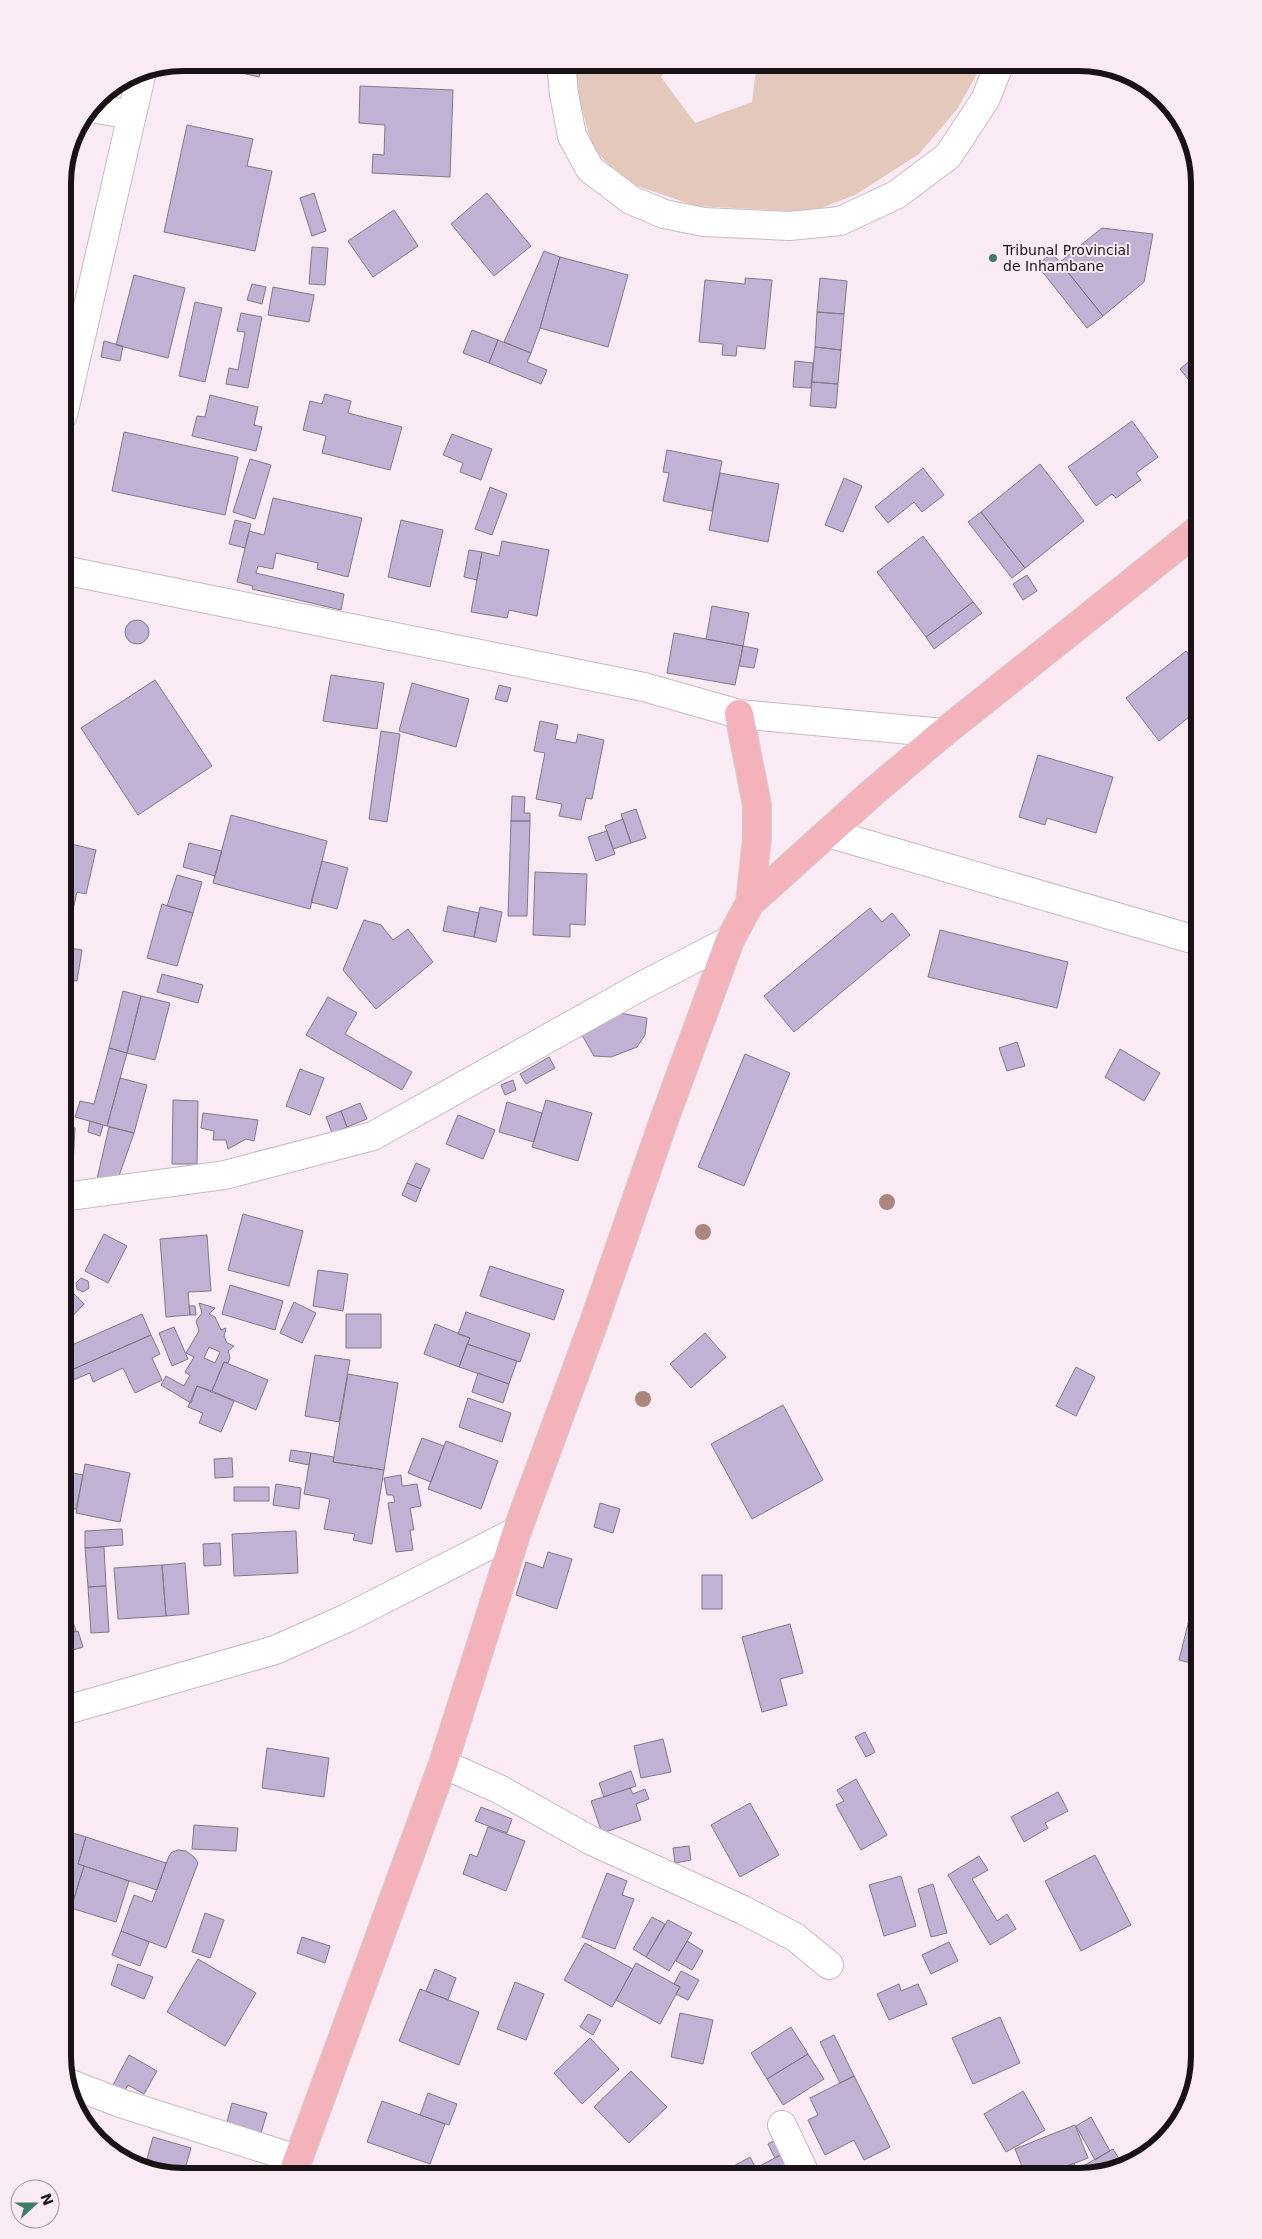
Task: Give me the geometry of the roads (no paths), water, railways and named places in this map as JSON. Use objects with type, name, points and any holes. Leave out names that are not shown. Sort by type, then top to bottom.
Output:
[{"type":"main road","points":[[295,2168],[443,1764],[517,1531],[730,940],[750,903],[943,733],[1191,536]]},
{"type":"main road","points":[[738,714],[757,805],[757,838],[750,903]]},
{"type":"street","points":[[562,71],[572,136],[590,169],[632,200],[664,214],[704,222],[789,226],[840,221],[896,195],[948,156],[985,100],[997,71]]},
{"type":"street","points":[[71,380],[140,80]]},
{"type":"street","points":[[99,109],[132,115]]},
{"type":"street","points":[[71,572],[644,687],[738,714],[943,733]]},
{"type":"street","points":[[828,833],[1191,938]]},
{"type":"street","points":[[71,1196],[225,1175],[373,1136],[622,997],[730,940]]},
{"type":"street","points":[[71,1708],[275,1650],[347,1618],[517,1531]]},
{"type":"street","points":[[443,1764],[499,1789],[590,1840],[743,1910],[795,1937],[829,1965]]},
{"type":"street","points":[[75,2086],[295,2168]]},
{"type":"street","points":[[782,2125],[802,2168]]},
{"type":"place","name":"Tribunal Provincial de Inhambane","points":[[993,258]]}]
